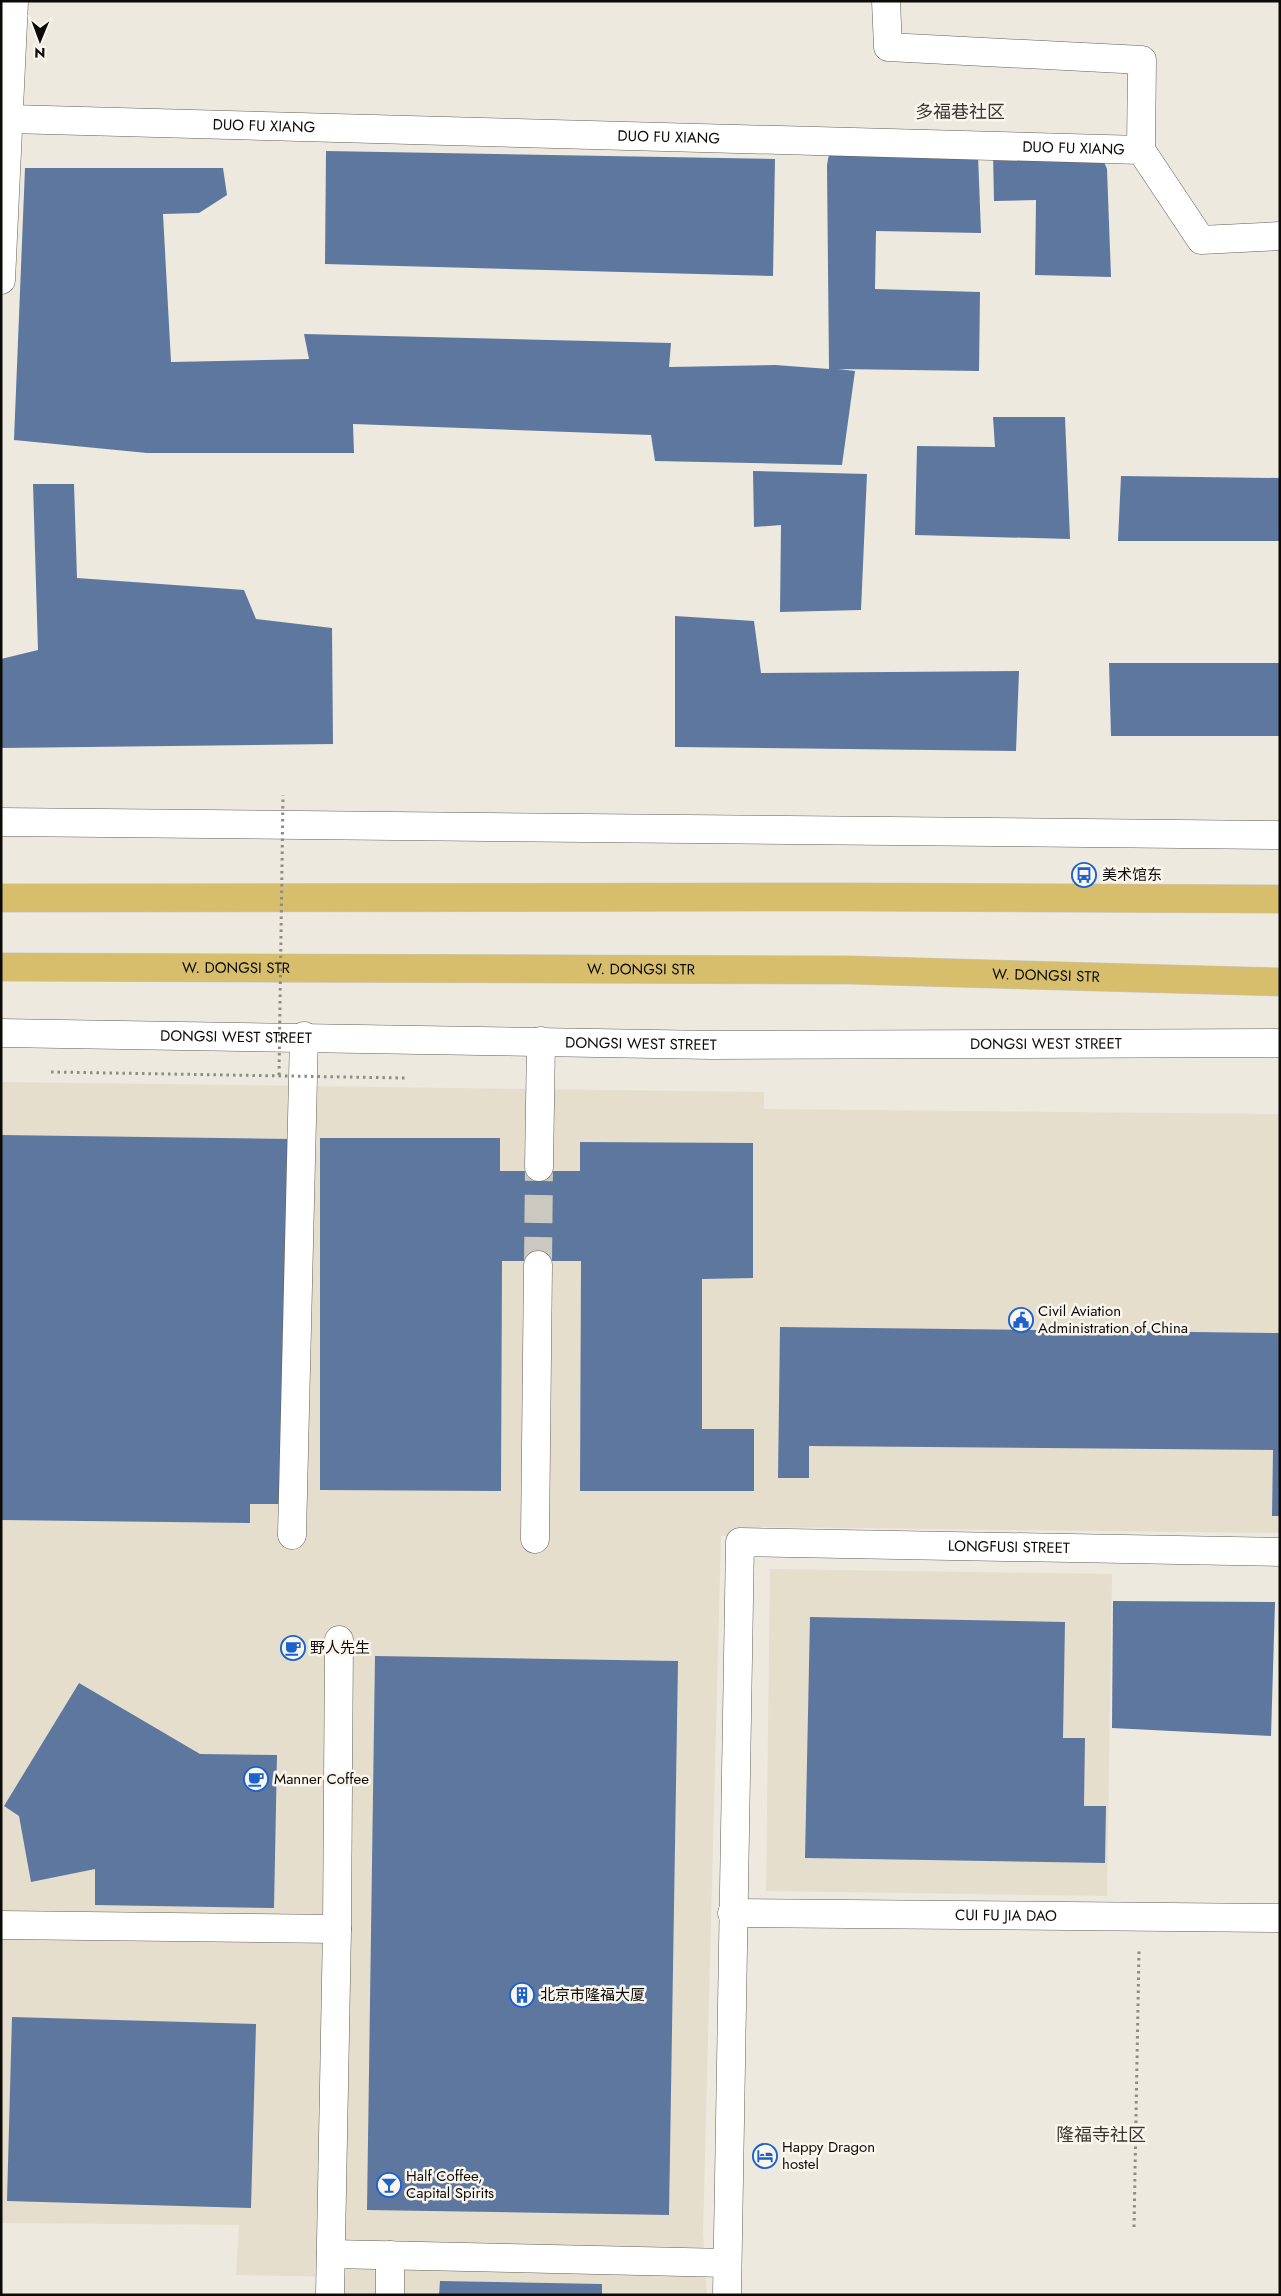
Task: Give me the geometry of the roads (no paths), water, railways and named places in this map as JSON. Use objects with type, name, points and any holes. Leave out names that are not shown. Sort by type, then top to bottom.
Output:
[{"type":"main road","points":[[1,898],[891,897],[1280,899]]},
{"type":"main road","name":"W. DONGSI STR","points":[[1,967],[830,970],[1280,982]]},
{"type":"street","points":[[1,280],[14,1]]},
{"type":"street","points":[[886,1],[888,47],[1142,60],[1141,150]]},
{"type":"street","name":"DUO FU XIANG","points":[[10,119],[1141,150],[1201,240],[1280,236]]},
{"type":"street","points":[[1,822],[1280,835]]},
{"type":"street","name":"DONGSI WEST STREET","points":[[1,1032],[304,1036],[712,1045],[1280,1043]]},
{"type":"street","points":[[292,1535],[304,1036]]},
{"type":"street","points":[[539,1167],[541,1041]]},
{"type":"street","points":[[535,1539],[538,1266]]},
{"type":"street","name":"LONGFUSI STREET","points":[[732,1913],[740,1542],[1280,1552]]},
{"type":"street","points":[[330,2295],[337,1929],[339,1640]]},
{"type":"street","points":[[727,2295],[732,1913]]},
{"type":"street","name":"CUI FU JIA DAO","points":[[732,1913],[1280,1918]]},
{"type":"street","points":[[1,1924],[337,1929]]},
{"type":"street","points":[[331,2254],[726,2263]]},
{"type":"street","points":[[390,2255],[390,2295]]},
{"type":"tunnel","points":[[538,1265],[539,1167]]},
{"type":"place","name":"美术馆东","points":[[1084,875]]},
{"type":"place","name":"Civil Aviation Administration of China","points":[[1021,1320]]},
{"type":"place","name":"野人先生","points":[[293,1648]]},
{"type":"place","name":"Manner Coffee","points":[[256,1779]]},
{"type":"place","name":"北京市隆福大厦","points":[[522,1995]]},
{"type":"place","name":"Happy Dragon hostel","points":[[765,2156]]},
{"type":"place","name":"Half Coffee, Capital Spirits","points":[[389,2185]]},
{"type":"district","name":"多福巷社区","points":[[960,112]]},
{"type":"district","name":"隆福寺社区","points":[[1101,2135]]}]
